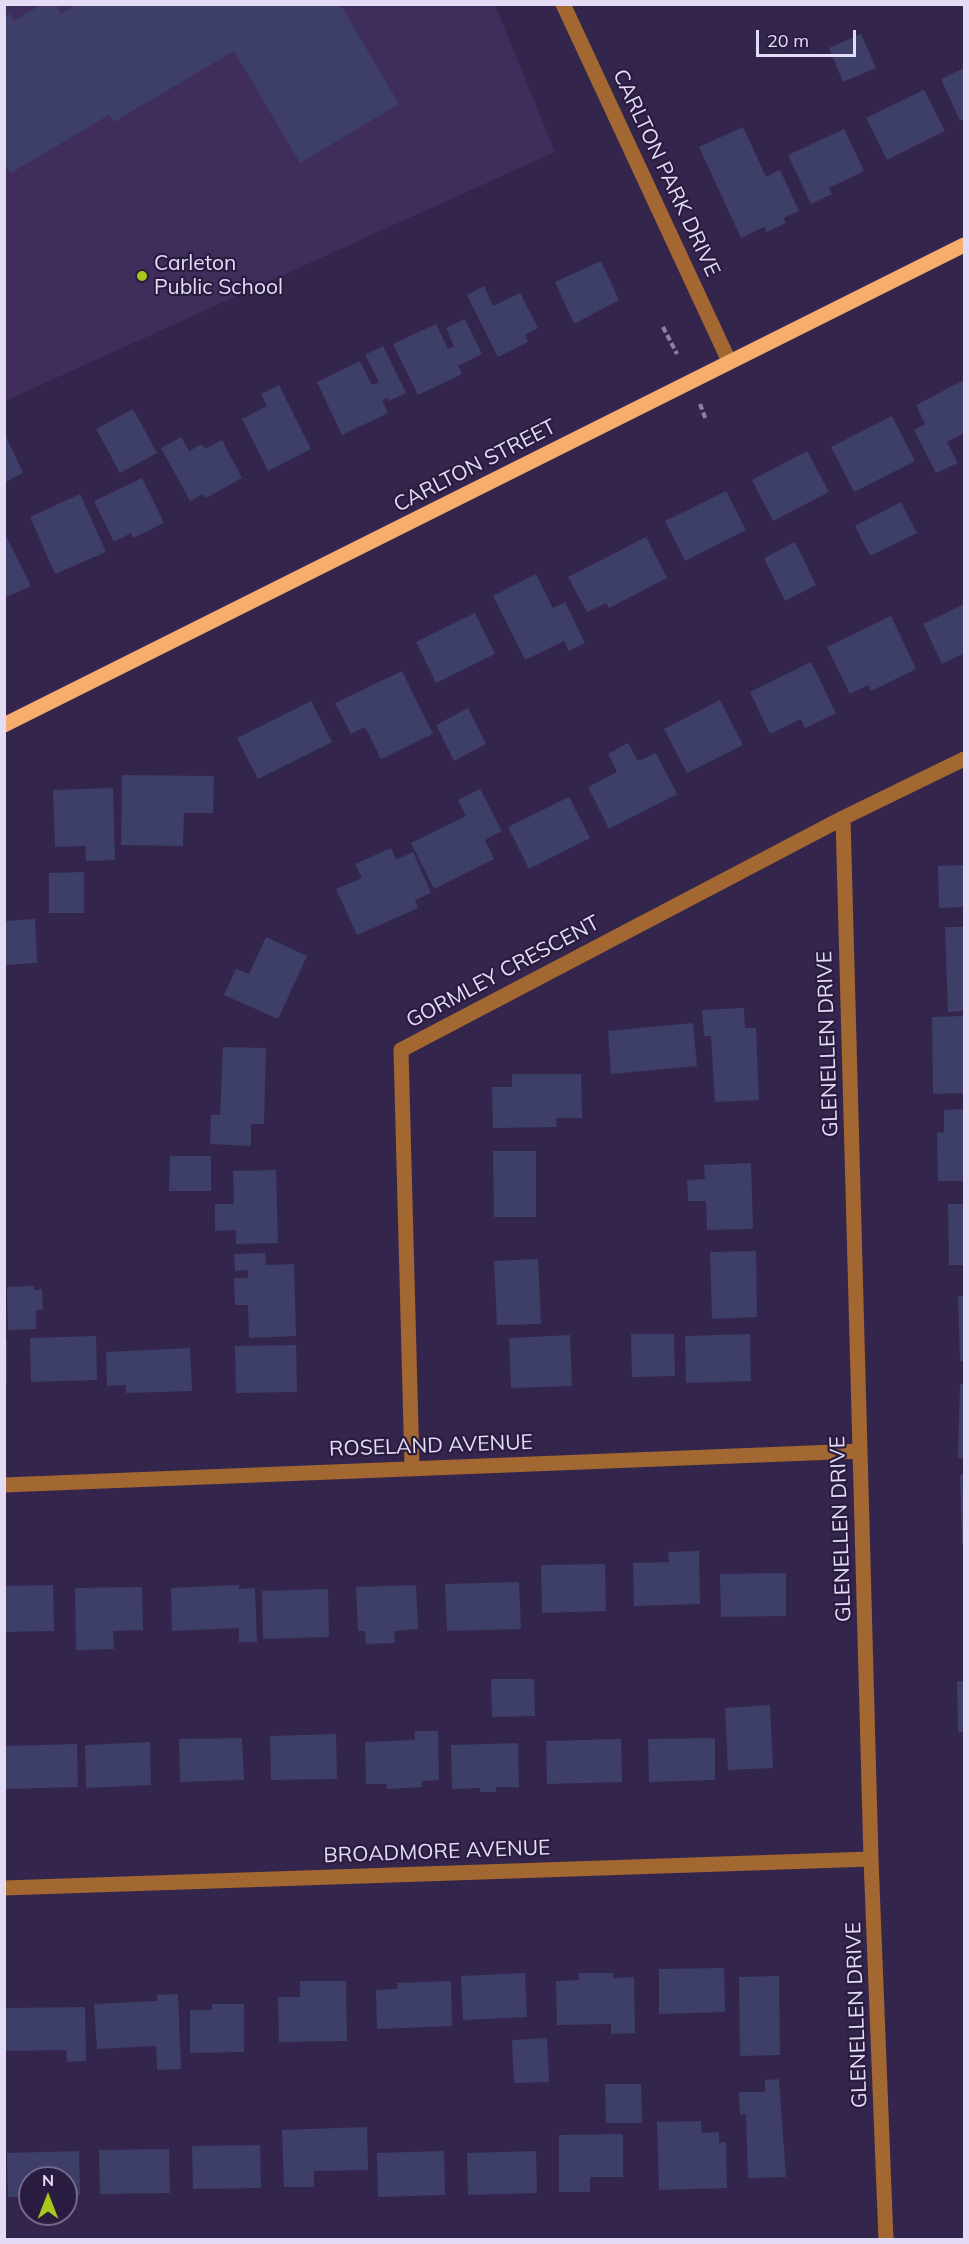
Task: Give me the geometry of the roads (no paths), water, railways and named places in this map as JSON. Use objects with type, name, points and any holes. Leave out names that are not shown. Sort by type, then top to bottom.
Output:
[{"type":"main road","name":"CARLTON STREET","points":[[4,724],[964,245]]},
{"type":"street","name":"CARLTON PARK DRIVE","points":[[563,4],[729,361]]},
{"type":"street","name":"GORMLEY CRESCENT","points":[[412,1467],[401,1050],[843,818],[964,759]]},
{"type":"street","name":"GLENELLEN DRIVE","points":[[843,818],[871,1859],[886,2240]]},
{"type":"street","name":"ROSELAND AVENUE","points":[[4,1485],[860,1451]]},
{"type":"street","name":"BROADMORE AVENUE","points":[[4,1888],[871,1859]]},
{"type":"place","name":"Carleton Public School","points":[[142,276]]}]
